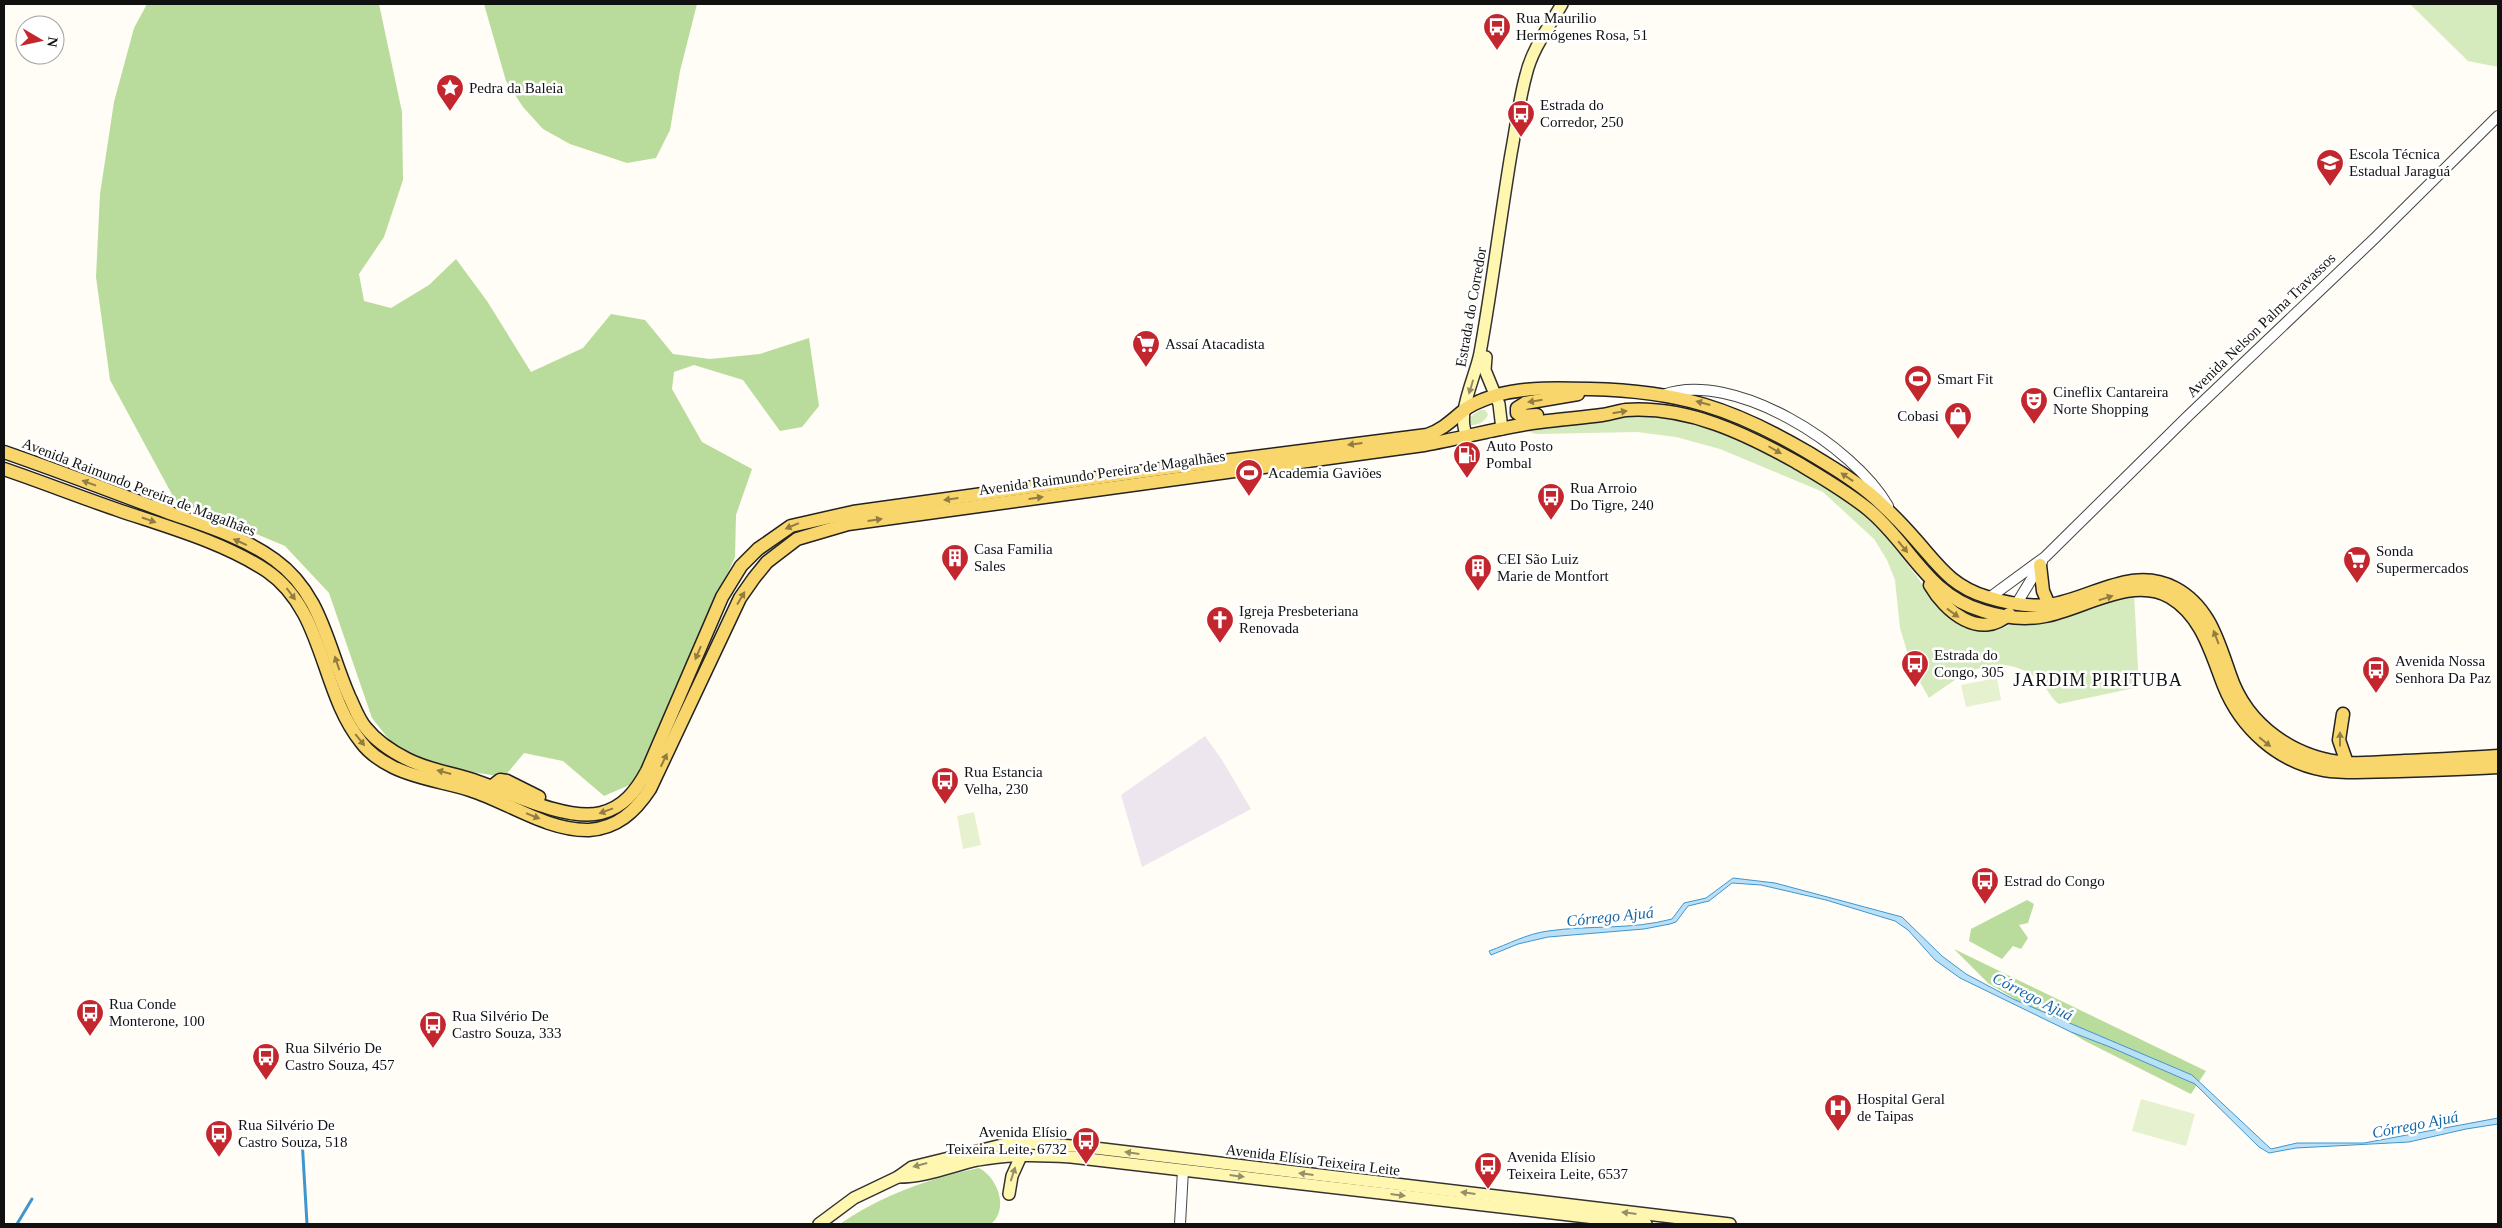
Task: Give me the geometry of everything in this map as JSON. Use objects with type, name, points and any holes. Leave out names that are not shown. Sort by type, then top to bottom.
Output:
[{"type":"main road","name":"Estrada do Corredor","points":[[1468,437],[1463,427],[1465,409],[1479,360],[1525,76],[1531,58],[1562,4]]},
{"type":"main road","name":"Estrada do Corredor","points":[[1502,429],[1496,396],[1486,377],[1484,365],[1504,227],[1503,210]]},
{"type":"main road","name":"Avenida Raimundo Pereira de Magalhães","points":[[4,452],[196,523],[251,546],[274,559],[297,579],[313,600],[354,708],[364,726],[379,742],[394,752],[426,767],[490,786],[500,780],[507,781],[577,814],[588,815],[606,812],[622,804],[631,796],[647,771],[722,597],[742,566],[758,549],[791,526],[853,512],[1177,466],[1427,435],[1448,424],[1465,409],[1496,396],[1550,388],[1600,389],[1663,395],[1723,410],[1781,436],[1859,485],[1893,516],[1941,572],[1958,585],[1989,598],[2016,603],[2049,604],[2126,581],[2148,580],[2173,586],[2191,597],[2209,620],[2240,700],[2260,724],[2290,746],[2306,754],[2347,763],[2498,756]]},
{"type":"main road","points":[[1600,389],[1525,403],[1518,405],[1516,410],[1519,415],[1524,416],[1579,411],[1601,415]]},
{"type":"main road","name":"Avenida Raimundo Pereira de Magalhães","points":[[4,469],[220,546],[268,572],[288,589],[303,610],[345,721],[371,753],[393,767],[414,775],[470,790],[563,826],[589,830],[622,820],[641,803],[650,789],[740,598],[767,562],[797,539],[848,524],[1321,460],[1468,437],[1542,421],[1601,415],[1624,410],[1660,412],[1731,428],[1751,437],[1831,482],[1870,511],[1925,574],[1943,605],[1967,621],[1991,624],[2008,616]]},
{"type":"main road","points":[[2042,561],[2042,591],[2049,604]]},
{"type":"main road","points":[[2016,603],[2008,616],[2043,617],[2133,590],[2161,593],[2186,609],[2194,618],[2203,633],[2236,709],[2254,732],[2282,754],[2313,767],[2341,771],[2498,767]]},
{"type":"main road","points":[[2343,714],[2339,740],[2347,763]]},
{"type":"main road","name":"Avenida Elísio Teixeira Leite","points":[[819,1224],[868,1190],[898,1177],[912,1167],[990,1147],[1030,1143],[1086,1147],[1730,1224]]},
{"type":"main road","points":[[1008,1194],[1012,1176],[1021,1156]]},
{"type":"main road","name":"Avenida Elísio Teixeira Leite","points":[[898,1177],[914,1177],[977,1161],[1021,1156],[1071,1157],[1646,1224]]},
{"type":"street","name":"Avenida Nelson Palma Travassos","points":[[1989,598],[2042,561],[2188,416],[2375,238],[2498,116]]},
{"type":"street","name":"Avenida Raimundo Pereira de Magalhães","points":[[1663,395],[1680,390],[1709,392],[1749,401],[1782,414],[1819,436],[1842,454],[1874,486],[1893,516]]},
{"type":"street","name":"Avenida Nelson Palma Travassos","points":[[2016,603],[2042,561]]},
{"type":"street","points":[[1180,1224],[1186,1170]]},
{"type":"street","points":[[1186,1170],[1187,1224]]},
{"type":"shaded area","points":[[1205,736],[1222,760],[1251,809],[1142,867],[1121,795]]},
{"type":"green space","points":[[147,4],[379,4],[402,112],[403,180],[384,237],[359,274],[364,301],[391,308],[429,285],[456,259],[487,301],[531,372],[583,348],[611,314],[645,320],[673,354],[710,359],[760,354],[809,338],[819,406],[802,427],[780,431],[743,380],[694,365],[674,372],[672,389],[702,442],[752,469],[736,515],[735,557],[634,783],[604,796],[563,761],[524,753],[504,777],[441,767],[415,757],[391,742],[372,718],[329,593],[285,546],[175,500],[110,380],[96,277],[100,194],[114,102],[134,28]]},
{"type":"green space","points":[[484,4],[697,4],[680,71],[670,130],[656,158],[627,163],[570,144],[543,129],[523,107],[506,81]]},
{"type":"green space","points":[[2410,4],[2498,4],[2498,67],[2468,61]]},
{"type":"green space","points":[[1480,410],[1485,410],[1488,414],[1485,420],[1474,425],[1467,425],[1469,418]]},
{"type":"green space","points":[[1645,415],[1700,423],[1760,445],[1819,484],[1844,497],[1877,524],[1942,610],[1972,629],[1986,632],[1998,630],[2019,621],[2134,593],[2139,687],[2059,704],[2037,678],[2008,665],[1994,665],[1968,673],[1929,698],[1912,668],[1900,628],[1895,580],[1887,560],[1874,539],[1823,492],[1720,449],[1676,437],[1637,432],[1536,434],[1518,428]]},
{"type":"green space","points":[[1997,678],[2001,700],[1966,707],[1961,685]]},
{"type":"green space","points":[[974,812],[981,845],[963,849],[957,816]]},
{"type":"green space","points":[[2027,900],[2034,904],[2028,923],[2019,925],[2028,938],[2021,949],[2013,946],[2002,959],[1969,941],[1971,929]]},
{"type":"green space","points":[[1954,949],[2206,1071],[2191,1094],[2085,1041],[1988,983]]},
{"type":"green space","points":[[2141,1099],[2195,1114],[2186,1146],[2132,1131]]},
{"type":"green space","points":[[979,1168],[991,1179],[999,1194],[999,1210],[991,1224],[840,1224],[889,1196],[925,1182]]},
{"type":"water","points":[[1733,878],[1775,883],[1902,917],[1942,956],[1966,974],[2013,999],[2192,1075],[2271,1149],[2297,1143],[2364,1143],[2498,1118],[2498,1124],[2409,1142],[2296,1148],[2269,1153],[2259,1147],[2195,1084],[2071,1032],[1960,978],[1935,960],[1908,930],[1895,921],[1826,900],[1761,885],[1732,883],[1709,901],[1688,906],[1676,922],[1670,924],[1644,929],[1548,937],[1518,944],[1491,955],[1489,951],[1540,932],[1642,925],[1672,919],[1684,903],[1706,898]]},
{"type":"waterway","points":[[302,1139],[307,1224]]},
{"type":"waterway","points":[[17,1224],[32,1199]]},
{"type":"place","name":"Rua Maurilio Hermógenes Rosa, 51","points":[[1497,51]]},
{"type":"place","name":"Pedra da Baleia","points":[[450,112]]},
{"type":"place","name":"Estrada do Corredor, 250","points":[[1521,138]]},
{"type":"place","name":"Escola Técnica Estadual Jaraguá","points":[[2330,187]]},
{"type":"place","name":"Assaí Atacadista","points":[[1146,368]]},
{"type":"place","name":"Smart Fit","points":[[1918,403]]},
{"type":"place","name":"Cineflix Cantareira Norte Shopping","points":[[2034,425]]},
{"type":"place","name":"Cobasi","points":[[1958,440]]},
{"type":"place","name":"Auto Posto Pombal","points":[[1467,479]]},
{"type":"place","name":"Academia Gaviões","points":[[1249,497]]},
{"type":"place","name":"Rua Arroio Do Tigre, 240","points":[[1551,521]]},
{"type":"place","name":"Casa Familia Sales","points":[[955,582]]},
{"type":"place","name":"Sonda Supermercados","points":[[2357,584]]},
{"type":"place","name":"CEI São Luiz Marie de Montfort","points":[[1478,592]]},
{"type":"place","name":"Igreja Presbeteriana Renovada","points":[[1220,644]]},
{"type":"place","name":"Estrada do Congo, 305","points":[[1915,688]]},
{"type":"place","name":"Avenida Nossa Senhora Da Paz","points":[[2376,694]]},
{"type":"place","name":"Rua Estancia Velha, 230","points":[[945,805]]},
{"type":"place","name":"Estrad do Congo","points":[[1985,905]]},
{"type":"place","name":"Rua Conde Monterone, 100","points":[[90,1037]]},
{"type":"place","name":"Rua Silvério De Castro Souza, 333","points":[[433,1049]]},
{"type":"place","name":"Rua Silvério De Castro Souza, 457","points":[[266,1081]]},
{"type":"place","name":"Hospital Geral de Taipas","points":[[1838,1132]]},
{"type":"place","name":"Rua Silvério De Castro Souza, 518","points":[[219,1158]]},
{"type":"place","name":"Avenida Elísio Teixeira Leite, 6732","points":[[1086,1165]]},
{"type":"place","name":"Avenida Elísio Teixeira Leite, 6537","points":[[1488,1190]]},
{"type":"district","name":"JARDIM PIRITUBA","points":[[2098,680]]},
{"type":"water label","name":"Córrego Ajuá","points":[[1610,916]]},
{"type":"water label","name":"Córrego Ajuá","points":[[2033,996]]},
{"type":"water label","name":"Córrego Ajuá","points":[[2415,1124]]}]
